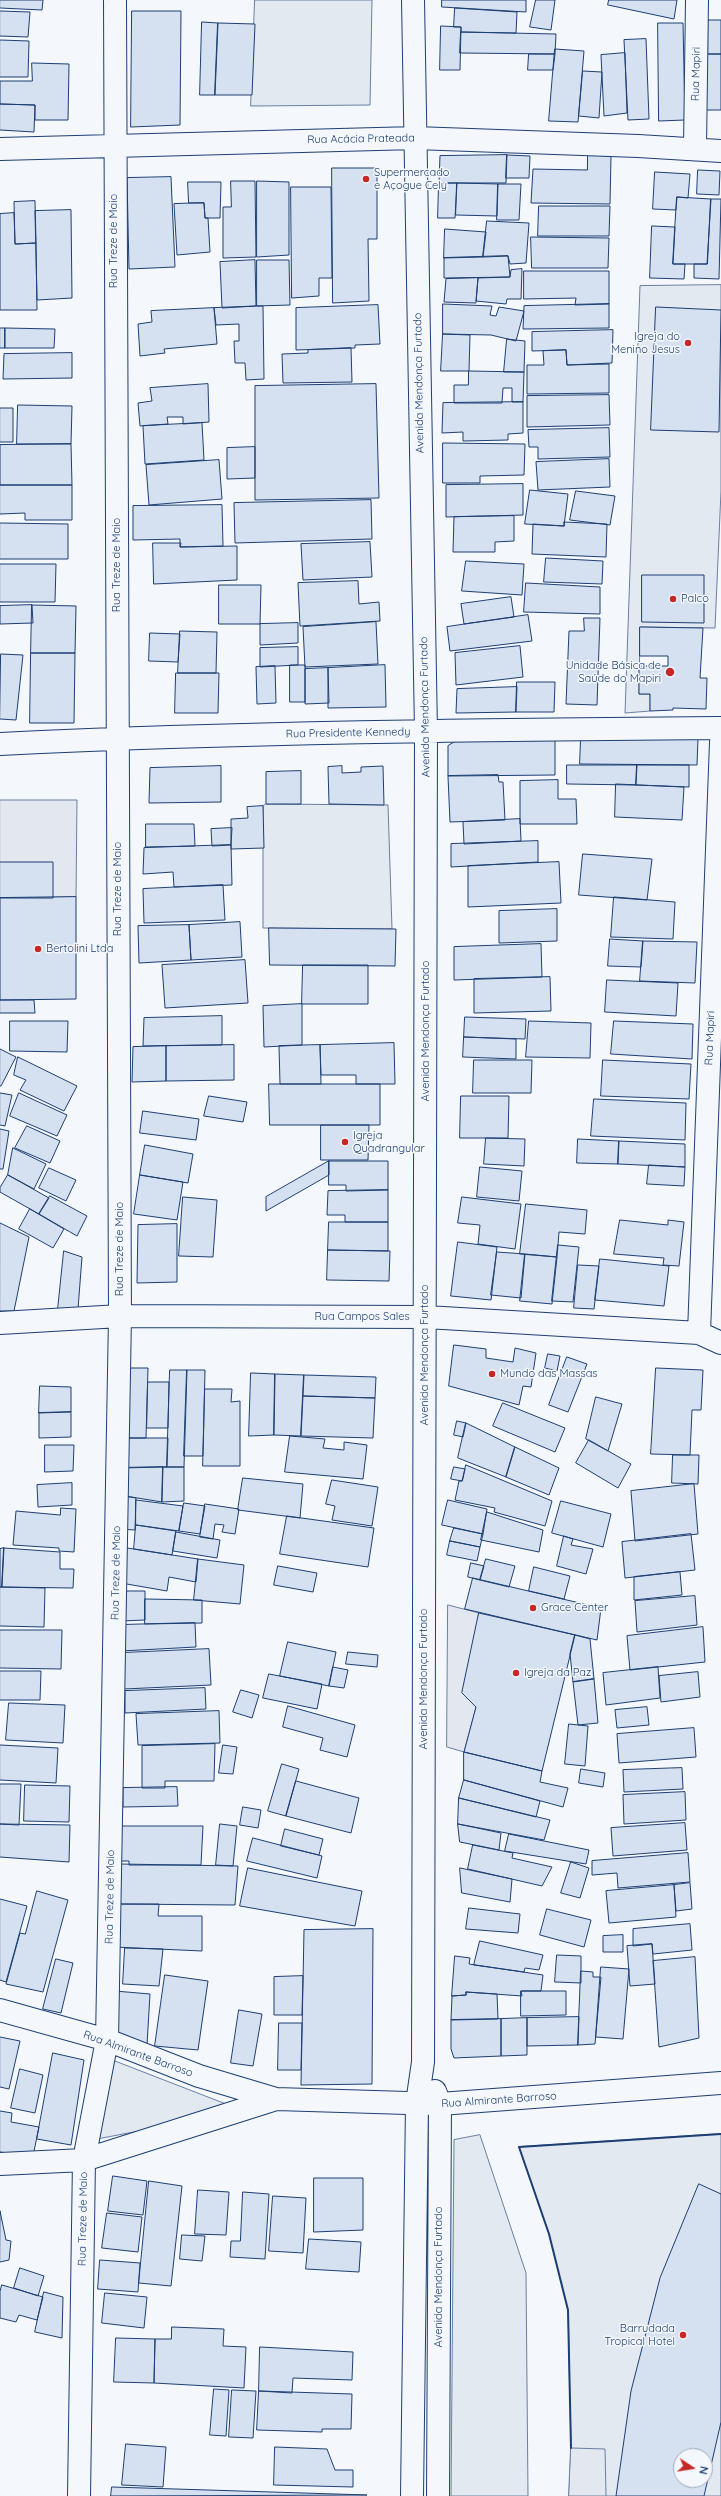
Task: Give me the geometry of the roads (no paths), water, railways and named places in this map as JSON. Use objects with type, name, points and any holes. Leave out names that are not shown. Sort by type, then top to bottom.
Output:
[{"type":"street","name":"Rua Treze de Maio","points":[[80,2496],[84,2160],[107,2040],[120,1316],[114,146],[115,0]]},
{"type":"street","name":"Avenida Mendonça Furtado","points":[[412,2496],[417,2103],[423,2062],[426,1317],[426,731],[413,0]]},
{"type":"street","name":"Rua Mapiri","points":[[695,149],[697,0]]},
{"type":"street","name":"Rua Acácia Prateada","points":[[0,149],[415,138],[721,151]]},
{"type":"street","name":"Rua Presidente Kennedy","points":[[0,744],[118,738],[426,731],[721,728]]},
{"type":"street","name":"Rua Mapiri","points":[[699,1333],[721,742]]},
{"type":"street","name":"Rua Campos Sales","points":[[0,1324],[120,1316],[426,1317],[699,1333],[721,1343]]},
{"type":"street","name":"Rua Almirante Barroso","points":[[0,2010],[107,2040],[199,2076],[276,2099],[440,2104],[721,2083]]},
{"type":"street","name":"Avenida Mendonça Furtado","points":[[423,2062],[440,2104],[438,2496]]},
{"type":"street","name":"Rua Almirante Barroso","points":[[0,2164],[84,2160],[276,2099]]},
{"type":"place","name":"Supermercado e Açogue Cely","points":[[366,179]]},
{"type":"place","name":"Igreja do Menino Jesus","points":[[688,343]]},
{"type":"place","name":"Palco","points":[[673,599]]},
{"type":"place","name":"Unidade Básica de Saúde do Mapiri","points":[[670,672]]},
{"type":"place","name":"Bertolini Ltda","points":[[38,949]]},
{"type":"place","name":"Igreja Quadrangular","points":[[345,1142]]},
{"type":"place","name":"Mundo das Massas","points":[[492,1374]]},
{"type":"place","name":"Grace Center","points":[[533,1608]]},
{"type":"place","name":"Igreja da Paz","points":[[516,1673]]},
{"type":"place","name":"Barrudada Tropical Hotel","points":[[683,2335]]}]
